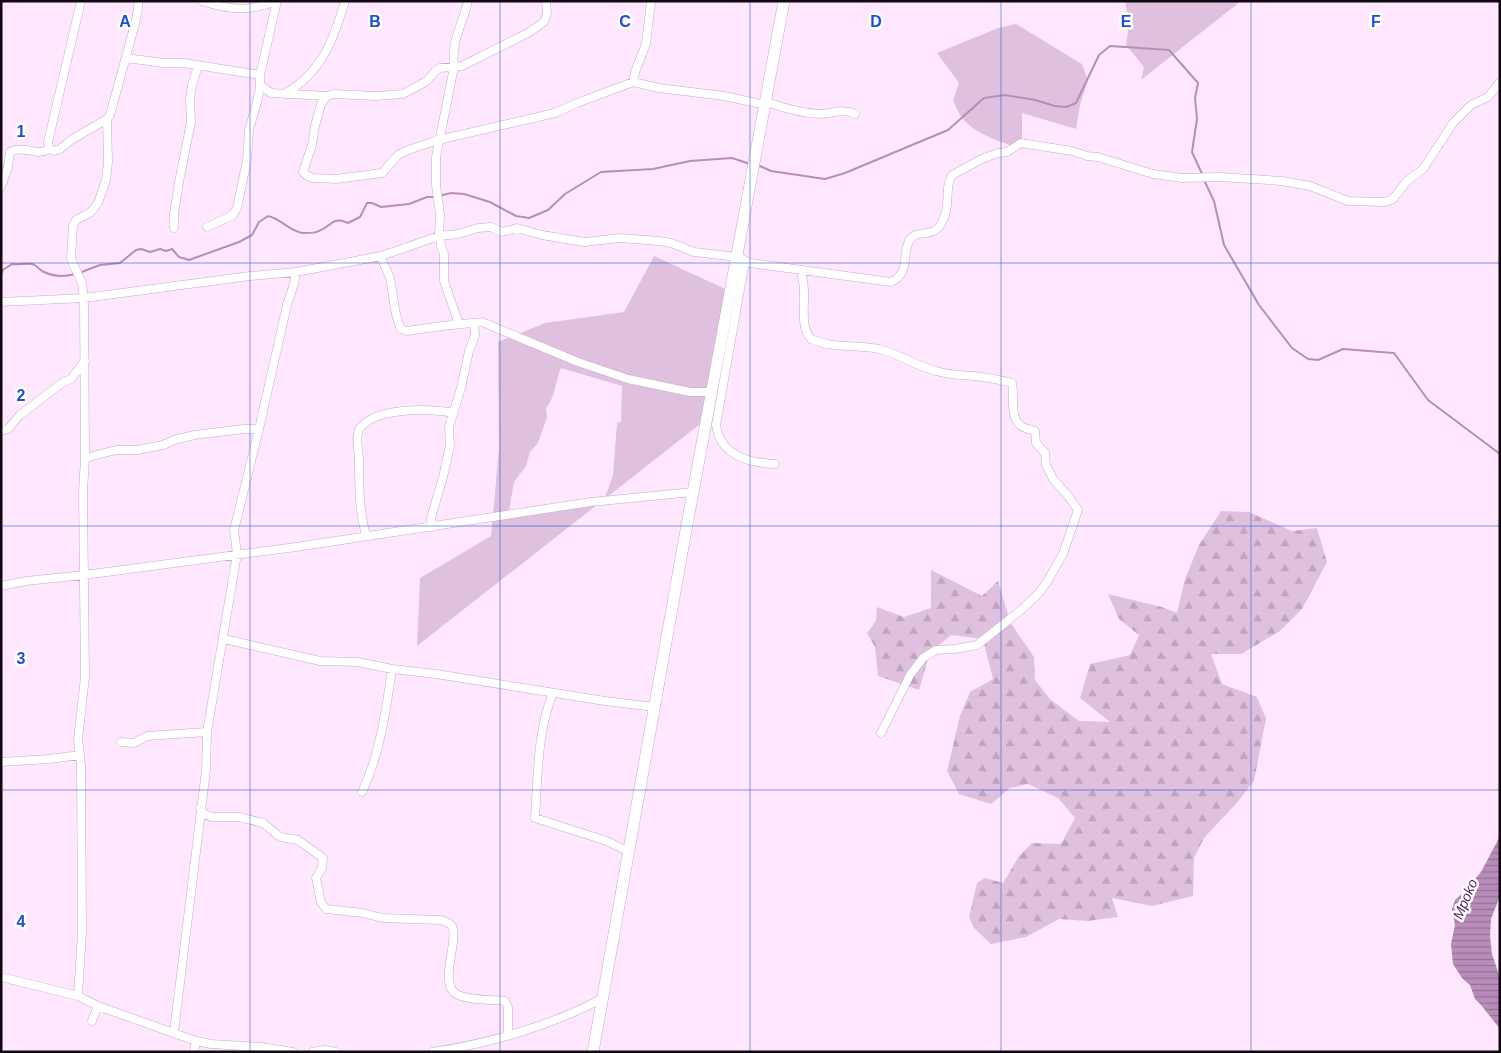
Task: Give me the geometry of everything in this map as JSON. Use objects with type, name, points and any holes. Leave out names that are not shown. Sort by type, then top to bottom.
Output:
[{"type":"main road","points":[[593,1052],[693,492],[712,392],[741,259],[784,1]]},
{"type":"street","points":[[50,149],[48,142],[81,1]]},
{"type":"street","points":[[78,996],[82,932],[80,755],[78,739],[85,677],[83,492],[85,361],[82,283],[71,259],[73,225],[76,220],[92,212],[98,203],[106,180],[108,162],[107,119],[115,100],[127,58],[139,1]]},
{"type":"street","points":[[202,1],[221,8],[246,9],[264,6],[276,1]]},
{"type":"street","points":[[207,227],[233,215],[237,208],[247,160],[248,130],[257,102],[260,75],[276,1]]},
{"type":"street","points":[[284,94],[298,86],[324,57],[330,46],[345,1]]},
{"type":"street","points":[[460,324],[444,282],[444,254],[441,246],[440,215],[436,185],[436,157],[454,67],[452,54],[454,41],[468,1]]},
{"type":"street","points":[[260,85],[270,93],[284,94],[327,96],[334,94],[376,96],[403,94],[427,81],[440,68],[462,66],[528,33],[544,22],[547,13],[546,1]]},
{"type":"street","points":[[633,82],[646,44],[652,1]]},
{"type":"street","points":[[127,58],[260,75]]},
{"type":"street","points":[[174,228],[174,214],[179,182],[191,122],[190,99],[192,84],[198,66]]},
{"type":"street","points":[[327,96],[321,104],[312,144],[303,172],[313,178],[336,179],[382,172],[398,155],[408,150],[438,140],[555,113],[577,102],[633,82],[658,88],[724,96],[822,114],[834,111],[855,114]]},
{"type":"street","points":[[1,302],[84,298],[250,276],[296,272],[380,256],[440,236],[491,227],[502,232],[517,228],[542,235],[584,242],[620,238],[659,241],[671,243],[694,252],[741,259],[750,263],[886,282],[895,280],[904,270],[910,239],[914,235],[928,233],[940,226],[945,218],[952,175],[984,158],[1007,152],[1021,143],[1098,157],[1126,164],[1153,174],[1182,178],[1220,177],[1282,181],[1310,186],[1348,201],[1385,202],[1393,199],[1406,181],[1424,169],[1453,123],[1471,105],[1488,97],[1500,82]]},
{"type":"street","points":[[1,187],[8,167],[10,152],[13,150],[22,149],[41,152],[50,149],[54,151],[107,119]]},
{"type":"street","points":[[380,256],[389,275],[401,329],[407,331],[482,322],[562,356],[628,379],[690,392],[712,392]]},
{"type":"street","points":[[741,259],[716,424],[718,434],[724,444],[738,458],[759,463],[775,464]]},
{"type":"street","points":[[801,270],[804,288],[804,324],[811,339],[835,347],[860,346],[879,349],[901,356],[917,365],[937,372],[975,376],[1012,383],[1013,403],[1018,422],[1023,427],[1035,431],[1036,443],[1045,453],[1046,465],[1053,479],[1078,510],[1063,554],[1047,582],[1034,598],[977,645],[936,650],[923,658],[910,675],[881,733]]},
{"type":"street","points":[[174,1032],[206,770],[208,732],[224,640],[230,587],[237,554],[234,530],[260,429],[296,272]]},
{"type":"street","points":[[432,527],[431,518],[450,446],[449,427],[475,335],[474,323]]},
{"type":"street","points":[[1,431],[8,429],[20,415],[62,382],[71,379],[85,361]]},
{"type":"street","points":[[366,536],[361,517],[358,490],[359,458],[357,434],[361,427],[371,419],[388,414],[436,409],[454,413]]},
{"type":"street","points":[[85,458],[116,450],[137,450],[163,445],[177,439],[195,435],[260,429]]},
{"type":"street","points":[[1,586],[26,581],[296,547],[591,502],[693,492]]},
{"type":"street","points":[[224,640],[320,661],[358,662],[605,702],[655,707]]},
{"type":"street","points":[[362,792],[369,777],[382,733],[392,669]]},
{"type":"street","points":[[553,693],[546,712],[542,736],[535,818],[606,841],[629,852]]},
{"type":"street","points":[[121,742],[134,743],[147,736],[208,732]]},
{"type":"street","points":[[1,762],[80,755]]},
{"type":"street","points":[[200,808],[204,814],[212,817],[239,817],[263,823],[280,837],[298,840],[317,853],[323,858],[322,868],[316,878],[317,890],[321,902],[326,909],[363,913],[382,918],[441,920],[450,923],[453,928],[449,982],[452,990],[456,994],[470,998],[505,1002],[508,1007],[508,1035]]},
{"type":"street","points":[[1,978],[78,996],[98,1006],[196,1041],[293,1052]]},
{"type":"street","points":[[432,1052],[456,1048],[540,1026],[579,1011],[603,998]]},
{"type":"street","points":[[92,1021],[98,1006]]},
{"type":"street","points":[[194,1052],[196,1041]]},
{"type":"street","points":[[312,1052],[325,1050],[336,1052]]},
{"type":"green space","points":[[1125,1],[1241,1],[1141,80],[1144,67],[1126,45],[1129,23]]},
{"type":"green space","points":[[1016,24],[1082,64],[1088,80],[1080,105],[1076,129],[1022,113],[1022,149],[998,141],[974,129],[962,118],[953,100],[959,83],[937,53],[998,28]]},
{"type":"green space","points":[[654,256],[734,293],[713,414],[417,646],[420,578],[491,536],[499,448],[498,342],[545,323],[624,312]],"holes":[[[561,368],[622,386],[621,422],[617,423],[613,475],[606,495],[596,503],[556,503],[509,511],[514,482],[526,466],[530,452],[538,443],[547,417],[546,408],[554,394]]]},
{"type":"green space","points":[[1221,511],[1249,512],[1292,531],[1317,528],[1327,562],[1302,609],[1280,631],[1241,654],[1211,654],[1222,684],[1257,697],[1266,718],[1254,781],[1235,805],[1204,838],[1194,858],[1193,896],[1152,906],[1112,898],[1118,917],[1087,921],[1059,919],[1026,937],[991,944],[974,928],[969,917],[977,883],[985,878],[1003,883],[1019,856],[1032,843],[1061,844],[1075,818],[1058,798],[1028,784],[1010,788],[991,804],[959,794],[947,771],[960,716],[970,692],[993,679],[983,639],[951,635],[930,653],[919,690],[878,676],[875,647],[867,633],[876,621],[877,607],[904,617],[931,608],[931,570],[982,596],[998,581],[1010,622],[1034,657],[1035,680],[1051,700],[1079,721],[1110,722],[1080,698],[1090,664],[1130,655],[1139,635],[1119,619],[1108,594],[1162,607],[1177,613],[1185,579],[1199,545]]},
{"type":"water","name":"Mpoko","points":[[1500,836],[1500,896],[1491,919],[1490,936],[1492,954],[1500,978],[1500,1029],[1475,999],[1470,985],[1462,978],[1453,964],[1451,944],[1455,925],[1452,909],[1455,900],[1481,872]]},
{"type":"waterway","points":[[760,166],[771,171],[825,179],[845,173],[948,130],[984,98],[1005,95],[1066,107],[1076,103],[1099,55],[1110,46],[1169,50],[1198,83],[1195,98],[1197,119],[1192,152],[1203,176]]},
{"type":"waterway","points":[[439,196],[451,193],[464,194],[490,202],[516,216],[529,218],[548,210],[565,194],[601,172],[653,169],[690,161],[732,158],[750,164]]},
{"type":"waterway","points":[[1204,180],[1214,201],[1224,245],[1259,305],[1292,348],[1308,359],[1318,360],[1343,349],[1394,353],[1428,400],[1500,454]]},
{"type":"waterway","points":[[79,273],[100,265],[120,263],[136,250],[141,249],[150,252],[160,249],[166,251],[172,249],[179,257],[189,260],[239,242],[252,235],[259,222],[268,216],[277,219],[298,232],[314,233],[335,221],[348,223],[360,217],[367,203],[381,207],[409,204],[427,197],[435,197]]},
{"type":"waterway","points":[[1,275],[3,270],[12,264],[33,265],[46,273],[54,275],[75,274]]}]
